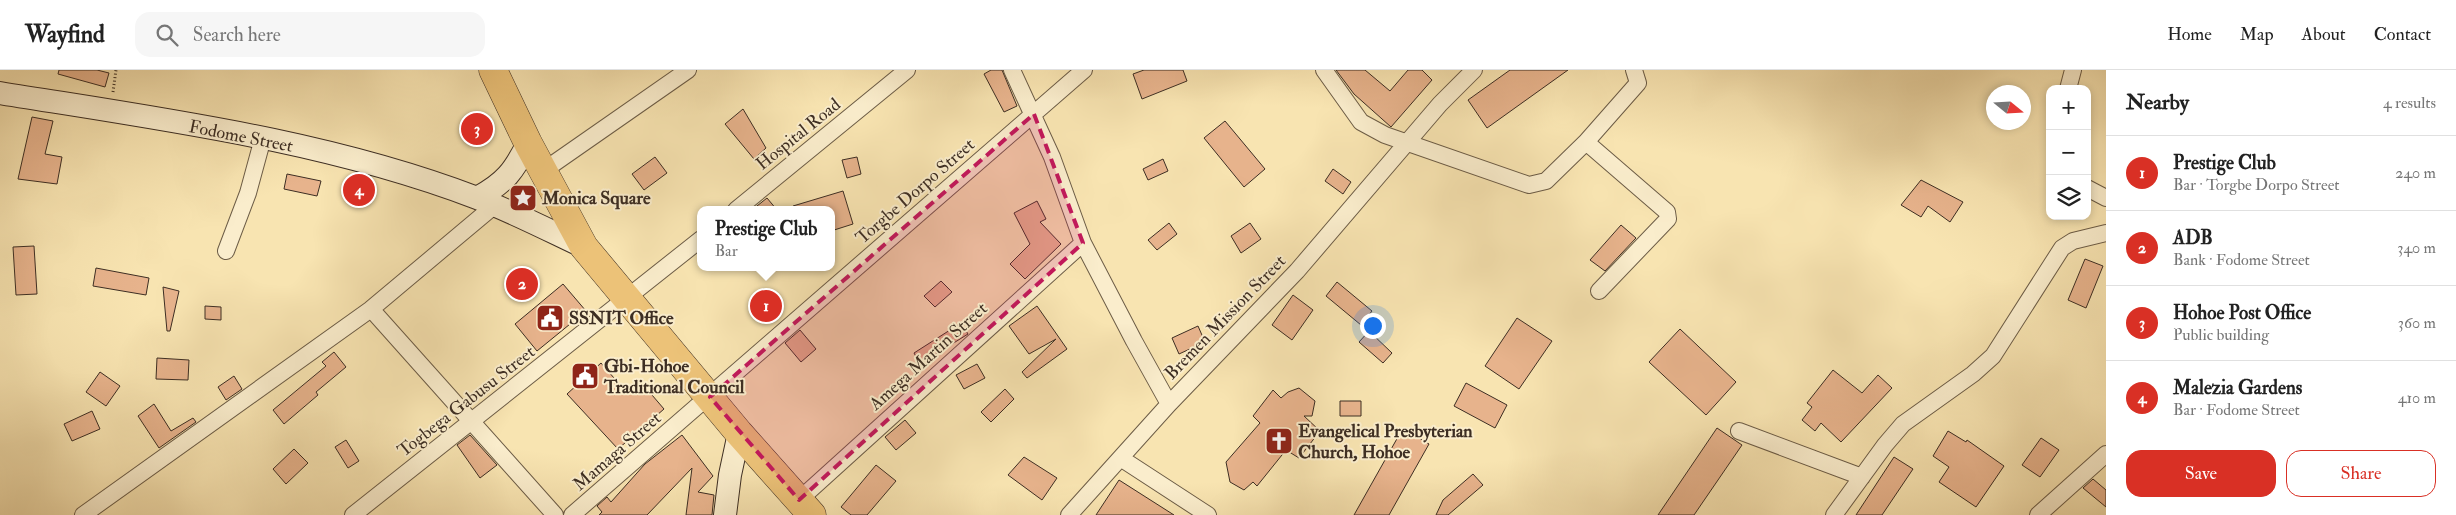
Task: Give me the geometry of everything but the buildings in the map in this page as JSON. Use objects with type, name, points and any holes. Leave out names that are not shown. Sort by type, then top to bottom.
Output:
[{"type":"highway","points":[[493,70],[528,144],[584,247],[739,433],[806,507]]},
{"type":"street","points":[[543,171],[688,70]]},
{"type":"street","name":"Hospital Road","points":[[741,206],[907,70]]},
{"type":"street","points":[[1012,70],[1034,114],[1083,243],[1134,341],[1170,404]]},
{"type":"street","name":"Torgbe Dorpo Street","points":[[710,397],[1084,70]]},
{"type":"street","points":[[1324,70],[1361,122],[1406,144],[1529,185],[1546,181],[1586,142],[1638,83],[1634,70]]},
{"type":"street","name":"Bremen Mission Street","points":[[1069,515],[1122,459],[1170,404],[1297,271],[1440,104],[1474,70]]},
{"type":"street","points":[[2069,85],[2072,70]]},
{"type":"street","name":"Fodome Street","points":[[0,92],[263,138],[391,170],[486,201],[584,247]]},
{"type":"street","points":[[226,251],[248,193],[263,138]]},
{"type":"street","points":[[1586,142],[1667,212],[1668,219],[1599,292]]},
{"type":"street","points":[[83,515],[370,309],[486,201],[494,189],[517,167],[528,144]]},
{"type":"street","points":[[2091,190],[2106,198]]},
{"type":"street","points":[[1834,515],[1904,424],[1973,374],[1993,356],[2062,248],[2073,241],[2106,233]]},
{"type":"street","points":[[627,299],[697,242]]},
{"type":"street","name":"Amega Martin Street","points":[[806,507],[1083,243]]},
{"type":"street","name":"Togbega Gabusu Street","points":[[353,515],[627,299]]},
{"type":"street","points":[[370,309],[555,515]]},
{"type":"street","name":"Mamaga Street","points":[[572,515],[710,397]]},
{"type":"street","points":[[1739,431],[1862,477]]},
{"type":"street","points":[[725,515],[730,475],[739,433]]},
{"type":"street","points":[[2038,515],[2106,454]]},
{"type":"street","points":[[1122,459],[1208,515]]},
{"type":"highlighted area","points":[[1034,114],[1083,243],[799,500],[710,397]]},
{"type":"place","name":"Hohoe Post Office","points":[[477,129]]},
{"type":"place","name":"Malezia Gardens","points":[[359,190]]},
{"type":"place","name":"Monica Square","points":[[523,198]]},
{"type":"place","name":"ADB","points":[[522,284]]},
{"type":"place","name":"Prestige Club","points":[[766,306]]},
{"type":"place","name":"SSNIT Office","points":[[550,318]]},
{"type":"place","name":"Gbi-Hohoe Traditional Council","points":[[585,376]]},
{"type":"place","name":"Evangelical Presbyterian Church, Hohoe","points":[[1279,441]]}]
